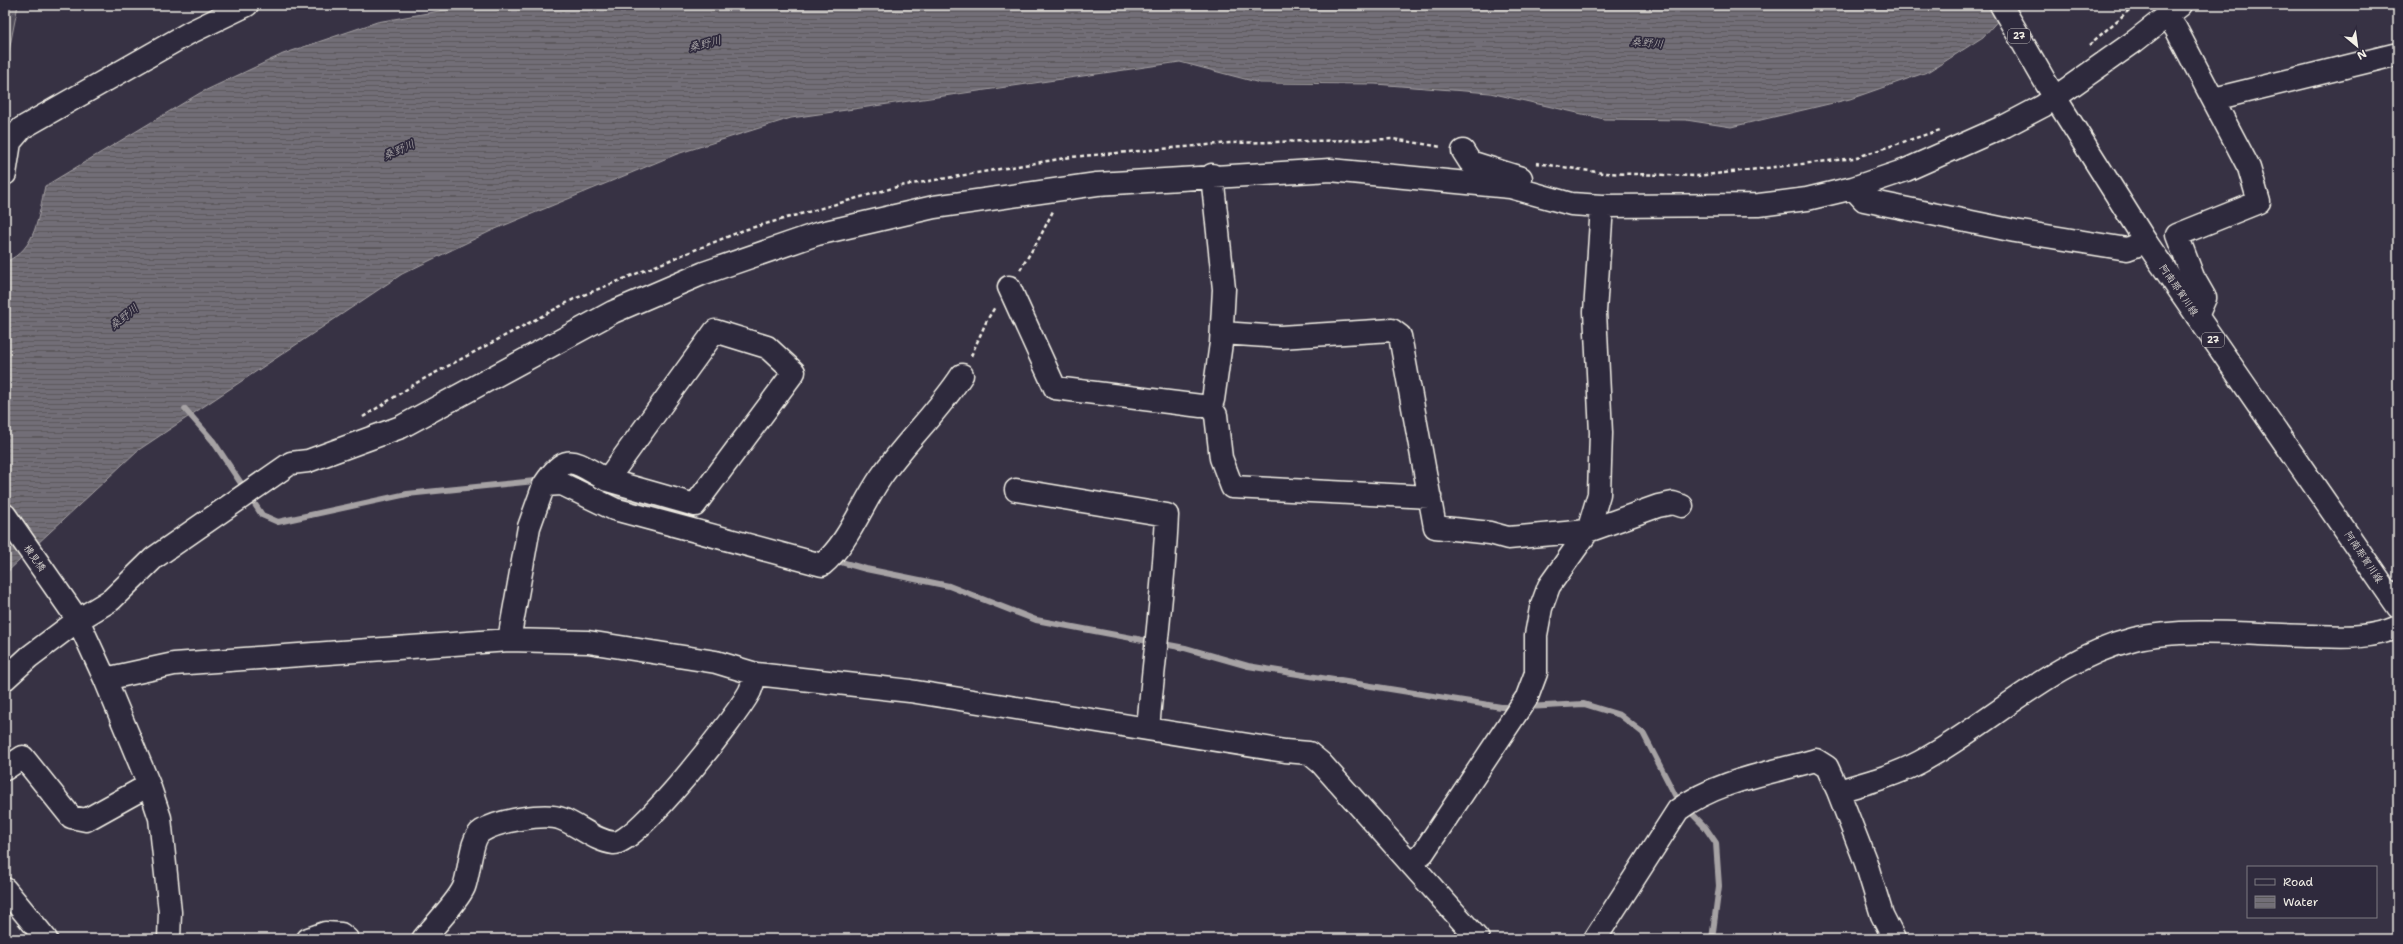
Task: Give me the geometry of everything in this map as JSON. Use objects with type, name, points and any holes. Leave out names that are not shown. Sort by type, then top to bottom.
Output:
[{"type":"street","points":[[5,174],[10,142],[22,128],[189,32],[247,5]]},
{"type":"street","name":"阿南那賀川線","points":[[2001,5],[2036,67],[2146,242],[2398,607]]},
{"type":"street","points":[[5,679],[29,658],[78,620],[111,600],[154,558],[291,463],[308,461],[402,427],[613,312],[704,273],[817,234],[934,206],[1060,188],[1212,175],[1330,170],[1510,187],[1571,204],[1602,206],[1759,205],[1807,199],[1853,188],[1906,170],[1998,129],[2055,98],[2174,11],[2176,29],[2249,168],[2259,202],[2177,235],[2193,277],[2205,298],[2197,316]]},
{"type":"street","points":[[2214,100],[2398,54]]},
{"type":"street","points":[[1463,151],[1470,162],[1602,206]]},
{"type":"street","points":[[1009,287],[1055,388],[1201,406],[1209,405],[1213,400],[1222,333],[1224,289],[1212,175]]},
{"type":"street","points":[[1853,188],[1864,200],[1999,228],[2128,249],[2146,242]]},
{"type":"street","points":[[1410,862],[1424,852],[1526,697],[1536,673],[1536,635],[1541,608],[1549,586],[1588,531],[1598,494],[1601,448],[1594,312],[1602,206]]},
{"type":"street","points":[[1222,333],[1280,337],[1392,330],[1400,336],[1430,497],[1434,527],[1490,532],[1508,538],[1588,531],[1658,506],[1673,503],[1682,506]]},
{"type":"street","points":[[509,640],[529,527],[544,485],[552,473],[563,463],[573,462],[607,480],[695,505],[794,372],[767,347],[715,331],[607,480]]},
{"type":"street","points":[[544,485],[562,484],[614,509],[822,565],[848,533],[881,477],[947,398],[962,374]]},
{"type":"street","points":[[1209,405],[1216,415],[1221,458],[1232,487],[1430,497]]},
{"type":"street","points":[[1016,490],[1167,515],[1164,578],[1156,636],[1148,729]]},
{"type":"street","name":"横見橋","points":[[5,515],[78,620],[106,679],[149,785],[160,818],[170,912],[170,939]]},
{"type":"street","points":[[1838,791],[1896,774],[1921,762],[2060,671],[2099,651],[2134,639],[2166,634],[2363,637],[2398,627]]},
{"type":"street","points":[[106,679],[174,664],[509,640],[588,642],[716,662],[756,674],[910,691],[1285,751],[1309,753],[1321,763],[1478,939]]},
{"type":"street","points":[[423,939],[464,888],[475,837],[483,830],[506,822],[532,818],[561,818],[601,840],[616,844],[626,840],[663,804],[693,768],[749,692],[756,674]]},
{"type":"street","points":[[5,768],[23,757],[71,817],[86,820],[149,785]]},
{"type":"street","points":[[1595,939],[1673,817],[1690,801],[1730,784],[1816,760],[1826,767],[1838,791],[1866,863],[1882,915],[1894,939]]},
{"type":"street","points":[[5,889],[46,939]]},
{"type":"street","points":[[308,939],[325,934],[341,934],[347,939]]},
{"type":"path","points":[[2088,47],[2135,5]]},
{"type":"path","points":[[1533,162],[1603,173],[1697,176],[1854,158],[1941,130]]},
{"type":"path","points":[[358,420],[418,382],[574,298],[744,230],[900,186],[1071,157],[1230,143],[1393,139],[1463,151]]},
{"type":"green space","points":[[5,5],[18,5],[5,71]]},
{"type":"water","name":"桑野川","points":[[473,5],[2012,5],[1983,37],[1930,71],[1850,99],[1731,127],[1686,120],[1604,119],[1490,93],[1375,84],[1260,83],[1180,62],[791,118],[677,154],[493,230],[402,274],[137,451],[5,574],[5,262],[16,256],[24,249],[30,240],[38,220],[45,186],[200,93],[283,54],[377,22]]},
{"type":"waterway","points":[[185,409],[213,441],[262,515],[278,522],[407,494],[535,481]]},
{"type":"waterway","points":[[571,478],[586,482],[620,498],[673,514]]},
{"type":"waterway","points":[[834,560],[866,569],[949,586],[1036,620],[1185,648],[1248,666],[1501,707],[1515,707]]},
{"type":"waterway","points":[[1526,707],[1584,704],[1620,715],[1643,733],[1676,797],[1705,827],[1716,843],[1719,886],[1712,939]]}]
